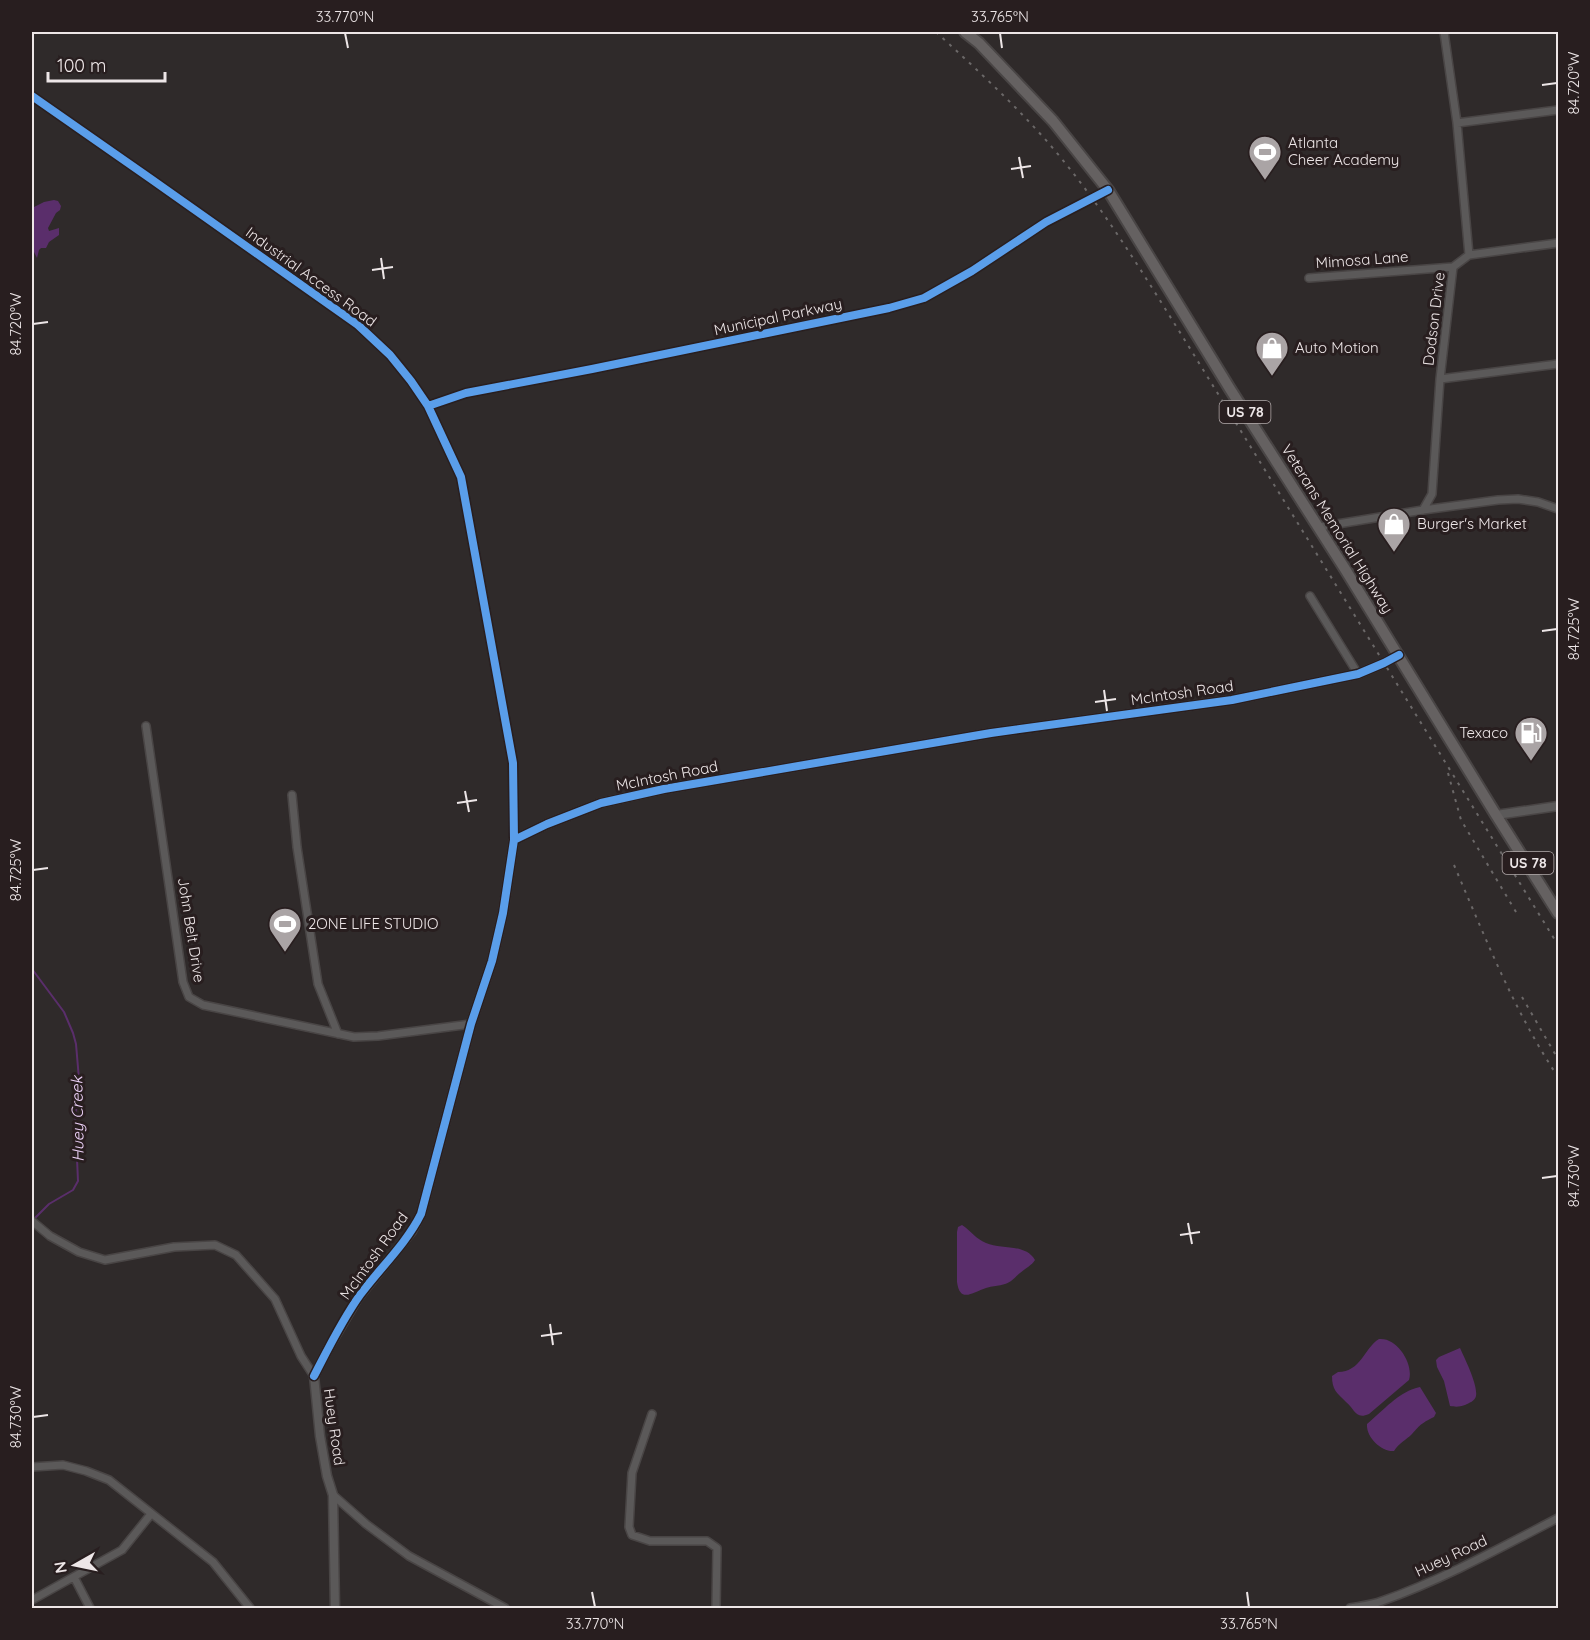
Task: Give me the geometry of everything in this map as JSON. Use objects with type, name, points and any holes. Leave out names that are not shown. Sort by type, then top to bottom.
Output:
[{"type":"main road","name":"Veterans Memorial Highway","points":[[966,32],[1053,122],[1107,190],[1558,913]]},
{"type":"street","points":[[1444,32],[1458,123],[1469,255],[1558,243]]},
{"type":"street","name":"Industrial Access Road","points":[[32,96],[358,325],[390,355],[428,406],[460,477],[513,763],[514,840]]},
{"type":"street","points":[[1458,123],[1558,110]]},
{"type":"street","name":"Municipal Parkway","points":[[428,406],[466,393],[866,313],[924,298],[972,271],[1046,222],[1107,190]]},
{"type":"street","name":"Dodson Drive","points":[[1423,510],[1432,494],[1440,379],[1453,267],[1469,255]]},
{"type":"street","name":"Mimosa Lane","points":[[1309,278],[1453,267]]},
{"type":"street","points":[[1440,379],[1558,364]]},
{"type":"street","points":[[1319,527],[1423,510],[1518,499],[1538,502],[1558,509]]},
{"type":"street","points":[[1310,596],[1358,675]]},
{"type":"street","name":"McIntosh Road","points":[[314,1376],[358,1298],[412,1231],[421,1214],[471,1024],[494,952],[503,913],[514,840],[547,824],[601,804],[664,789],[991,733],[1232,700],[1358,675],[1399,655]]},
{"type":"street","name":"John Belt Drive","points":[[146,726],[183,982],[189,997],[203,1005],[354,1037],[471,1024]]},
{"type":"street","points":[[292,795],[297,847],[318,984],[338,1034]]},
{"type":"street","points":[[1496,814],[1558,806]]},
{"type":"street","name":"Huey Road","points":[[32,1221],[50,1236],[79,1252],[105,1260],[174,1247],[215,1245],[237,1255],[276,1299],[301,1356],[314,1376],[320,1436],[333,1495],[335,1608]]},
{"type":"street","points":[[652,1414],[632,1473],[629,1527],[632,1535],[650,1541],[707,1541],[717,1548],[716,1608]]},
{"type":"street","points":[[32,1467],[63,1465],[86,1470],[109,1480],[213,1562],[250,1608]]},
{"type":"street","points":[[333,1495],[366,1524],[409,1556],[505,1608]]},
{"type":"street","points":[[32,1600],[122,1550],[151,1514]]},
{"type":"street","name":"Huey Road","points":[[1350,1608],[1381,1602],[1439,1577],[1558,1518]]},
{"type":"street","points":[[74,1577],[90,1608]]},
{"type":"shaded area","points":[[54,200],[58,201],[61,206],[48,228],[49,231],[59,228],[59,235],[49,242],[46,248],[39,250],[37,258],[32,248],[32,208]]},
{"type":"shaded area","points":[[962,1225],[982,1241],[1025,1251],[1035,1260],[1012,1281],[964,1295],[957,1282],[957,1232],[958,1227]]},
{"type":"shaded area","points":[[1379,1339],[1392,1342],[1403,1353],[1409,1367],[1409,1380],[1369,1414],[1361,1416],[1336,1391],[1332,1376],[1352,1368]]},
{"type":"shaded area","points":[[1460,1348],[1473,1379],[1476,1396],[1473,1401],[1465,1405],[1450,1406],[1436,1360]]},
{"type":"shaded area","points":[[1420,1387],[1436,1413],[1434,1417],[1422,1424],[1394,1451],[1379,1446],[1369,1434],[1367,1424],[1398,1397]]},
{"type":"waterway","name":"Huey Creek","points":[[32,969],[64,1012],[73,1033],[80,1091],[75,1114],[78,1181],[73,1190],[49,1204],[34,1219]]},
{"type":"railway","points":[[936,32],[1005,97],[1044,138],[1083,186],[1119,237],[1558,945]]},
{"type":"railway","points":[[1448,773],[1461,820],[1519,917]]},
{"type":"railway","points":[[1454,865],[1514,1000],[1558,1077]]},
{"type":"railway","points":[[1522,997],[1558,1059]]},
{"type":"cycle path","points":[[32,96],[358,325],[390,355],[428,406],[461,477],[513,763],[514,840]]},
{"type":"cycle path","points":[[428,406],[466,393],[889,308],[924,298],[972,271],[1046,222],[1108,190]]},
{"type":"cycle path","points":[[314,1376],[353,1305],[400,1246],[421,1214],[471,1024],[492,961],[503,913],[514,840],[547,824],[601,803],[664,789],[991,733],[1232,700],[1358,674],[1399,655]]},
{"type":"place","name":"Atlanta Cheer Academy","points":[[1265,181]]},
{"type":"place","name":"Auto Motion","points":[[1272,377]]},
{"type":"place","name":"Burger's Market","points":[[1394,553]]},
{"type":"place","name":"Texaco","points":[[1531,762]]},
{"type":"place","name":"2ONE LIFE STUDIO","points":[[285,953]]}]
